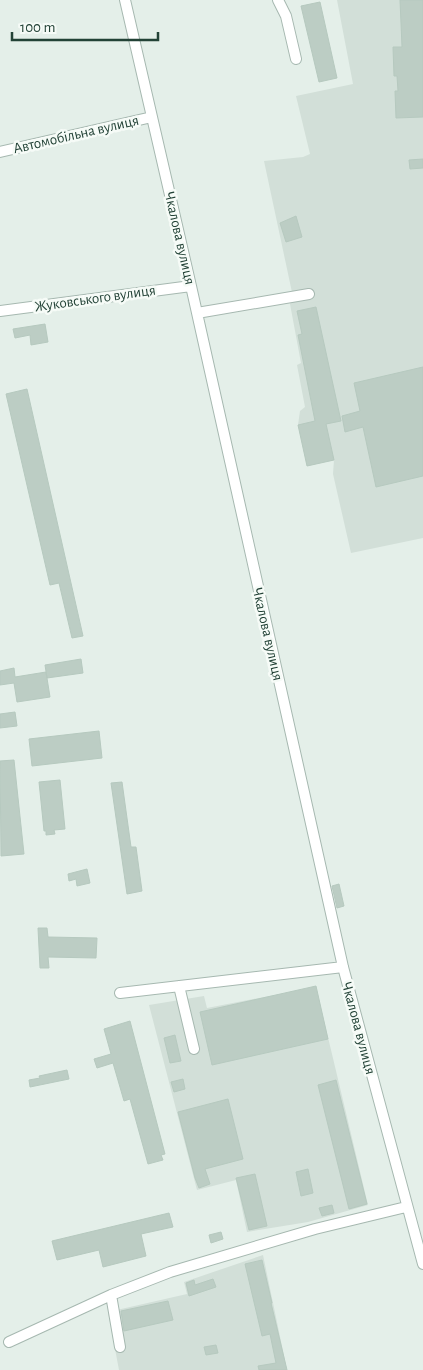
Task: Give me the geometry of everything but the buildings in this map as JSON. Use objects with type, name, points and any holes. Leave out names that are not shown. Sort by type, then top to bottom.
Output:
[{"type":"street","name":"Чкалова вулиця","points":[[125,0],[343,967],[406,1207],[423,1264]]},
{"type":"street","points":[[278,0],[286,16],[296,59]]},
{"type":"street","name":"Автомобільна вулиця","points":[[0,152],[152,117]]},
{"type":"street","name":"Жуковського вулиця","points":[[0,311],[191,286]]},
{"type":"street","points":[[197,314],[309,294]]},
{"type":"street","points":[[120,993],[343,967]]},
{"type":"street","points":[[179,986],[194,1048]]},
{"type":"street","points":[[9,1342],[111,1295],[179,1270],[315,1229],[406,1207]]},
{"type":"street","points":[[111,1295],[120,1347]]},
{"type":"shaded area","points":[[337,0],[423,0],[423,538],[351,553],[333,474],[334,460],[307,466],[298,425],[300,411],[305,407],[297,365],[301,363],[290,304],[293,297],[264,161],[303,157],[310,154],[296,96],[353,84]]},
{"type":"shaded area","points":[[316,987],[368,1205],[308,1222],[247,1232],[236,1180],[197,1190],[149,1005],[204,996],[207,1008]]},
{"type":"shaded area","points":[[263,1255],[287,1370],[119,1370],[108,1312],[187,1294],[184,1282]]}]
